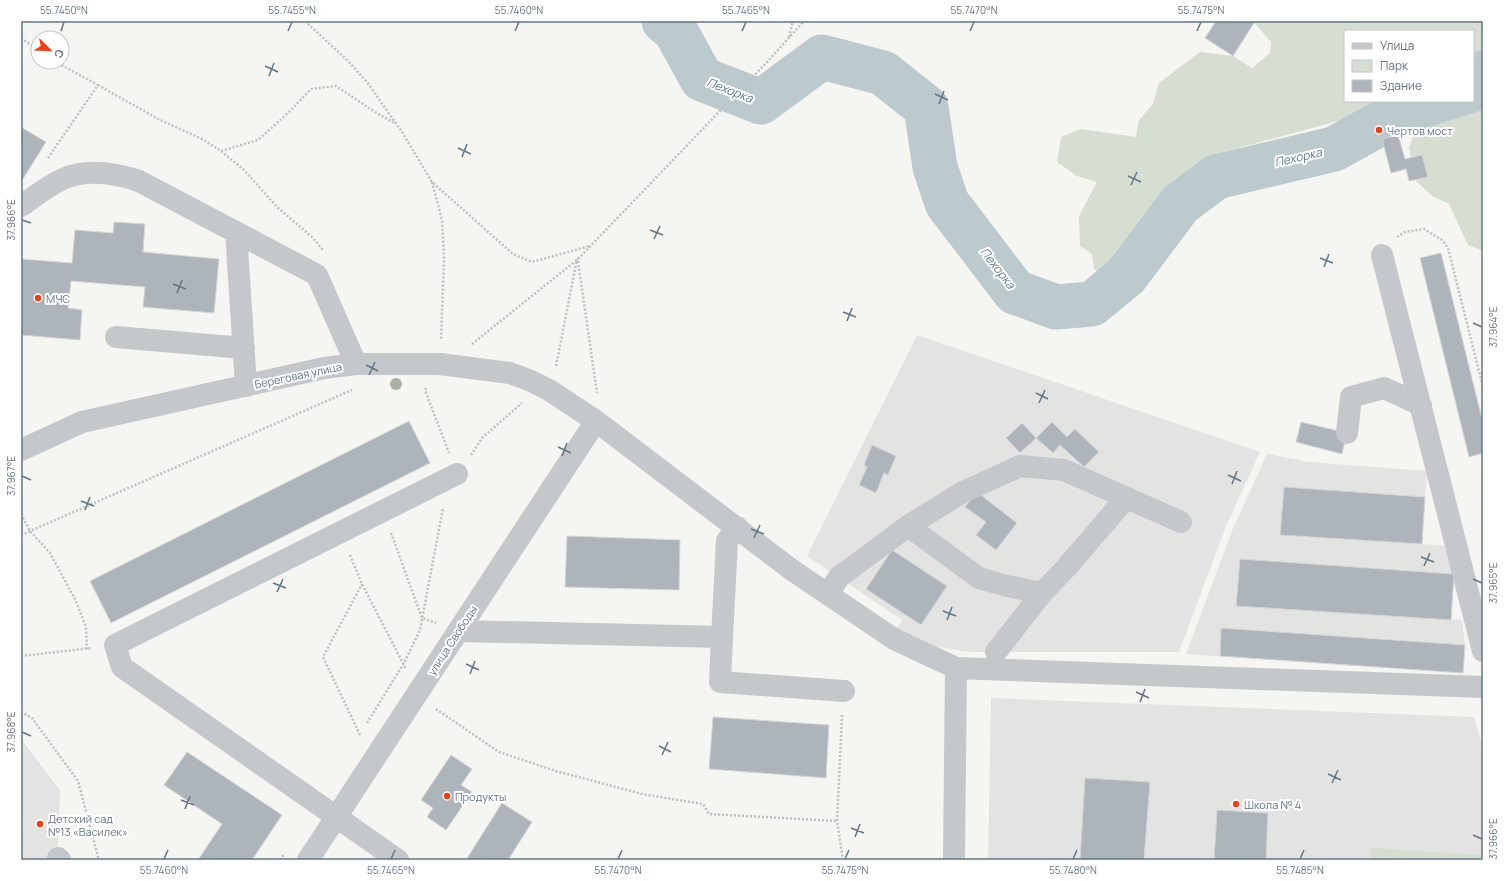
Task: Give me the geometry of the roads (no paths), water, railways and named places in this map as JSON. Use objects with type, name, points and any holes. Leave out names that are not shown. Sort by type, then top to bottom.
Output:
[{"type":"street","points":[[21,206],[63,179],[81,174],[120,174],[139,181],[317,275],[356,364]]},
{"type":"street","points":[[236,232],[246,386]]},
{"type":"street","points":[[1382,255],[1483,651]]},
{"type":"street","points":[[116,336],[244,348]]},
{"type":"street","name":"Береговая улица","points":[[21,450],[82,422],[324,368],[356,364],[440,364],[510,373],[549,390],[596,421],[792,570],[894,639],[956,668]]},
{"type":"street","points":[[1347,433],[1351,397],[1384,388],[1420,405]]},
{"type":"street","name":"улица Свободы","points":[[308,860],[596,421]]},
{"type":"street","points":[[828,594],[839,577],[908,526],[961,493],[1020,466],[1064,470],[1181,522]]},
{"type":"street","points":[[398,860],[122,667],[115,645],[382,510],[457,474]]},
{"type":"street","points":[[996,652],[1042,593],[1067,567],[1126,498]]},
{"type":"street","points":[[908,526],[979,578],[1042,593]]},
{"type":"street","points":[[737,527],[727,541],[720,682],[844,691]]},
{"type":"street","points":[[459,631],[722,637]]},
{"type":"street","points":[[954,860],[956,668],[1483,687]]},
{"type":"waterway","name":"Пехорка","points":[[664,21],[675,30],[702,79],[761,102],[822,57],[883,73],[926,107],[935,167],[947,203],[1015,292],[1056,307],[1092,304],[1126,276],[1180,204],[1216,177],[1334,149],[1419,102]]},
{"type":"place","name":"Чертов мост","points":[[1379,130]]},
{"type":"place","name":"МЧС","points":[[38,298]]},
{"type":"place","name":"Продукты","points":[[447,796]]},
{"type":"place","name":"Школа № 4","points":[[1236,804]]},
{"type":"place","name":"Детский сад №13 «Василек»","points":[[40,824]]}]
